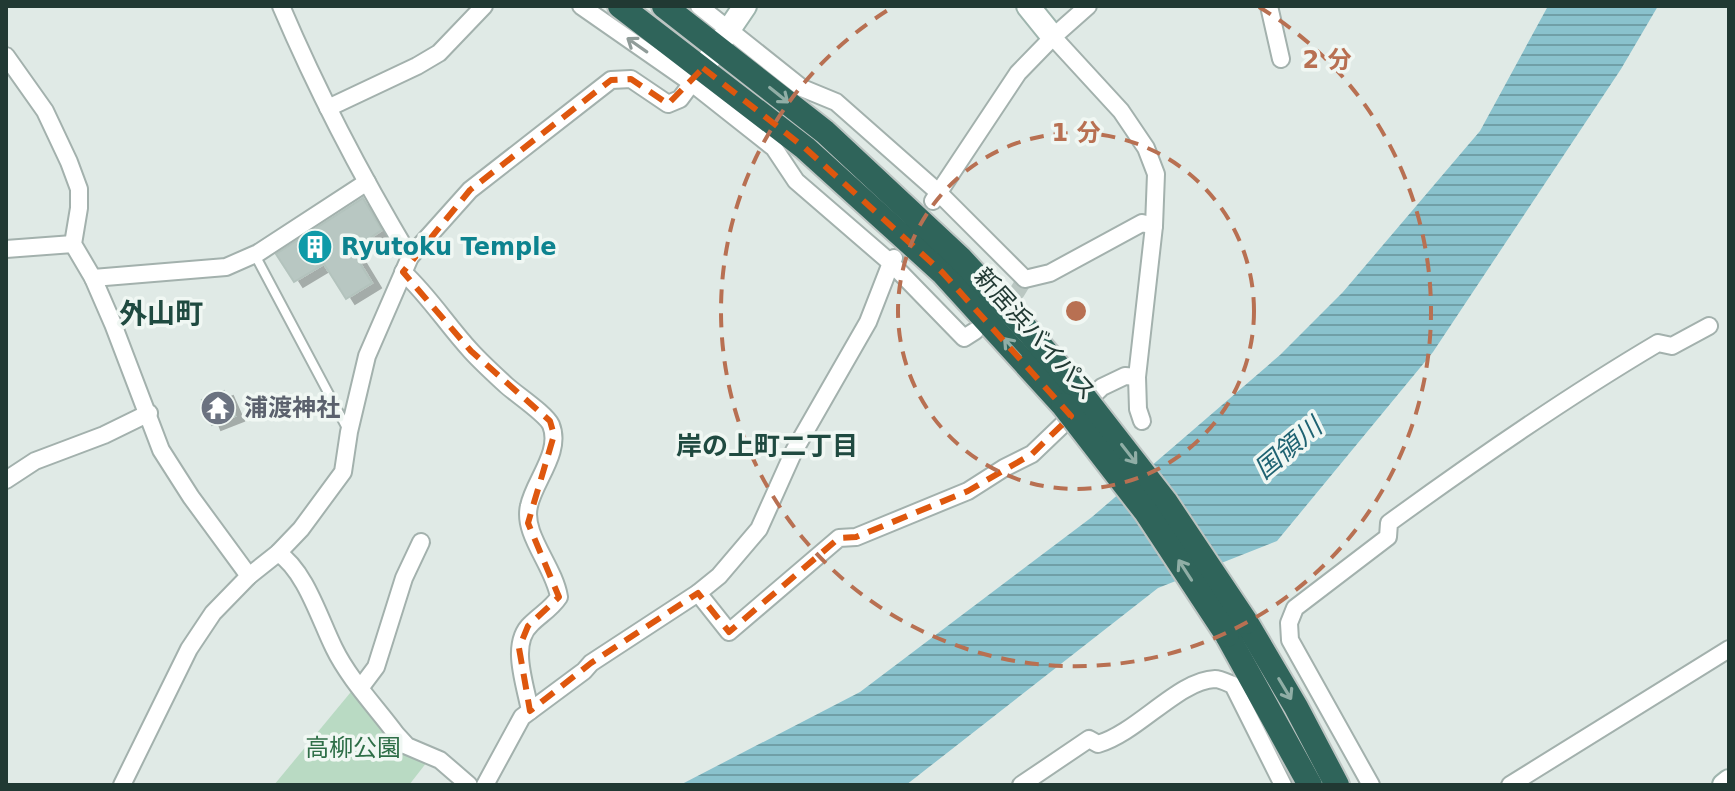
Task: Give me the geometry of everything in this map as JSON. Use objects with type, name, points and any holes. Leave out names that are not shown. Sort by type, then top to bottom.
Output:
[{"type":"highway","name":"新居浜バイパス","points":[[620,6],[698,76],[805,148],[942,272],[1072,399],[1165,501],[1236,628],[1310,785]]},
{"type":"highway","name":"新居浜バイパス","points":[[664,6],[724,37],[960,258],[1027,330],[1072,399]]},
{"type":"highway","name":"新居浜バイパス","points":[[1236,628],[1296,707],[1337,785]]},
{"type":"main road","points":[[698,76],[745,6]]},
{"type":"main road","points":[[1028,6],[1053,37]]},
{"type":"street","points":[[281,6],[328,108],[419,287],[471,351],[516,395],[550,421],[554,435],[548,463],[529,506],[528,523],[535,542],[550,565],[559,597],[552,608],[528,626],[519,648],[530,711]]},
{"type":"street","points":[[328,108],[439,53],[484,6]]},
{"type":"street","points":[[581,6],[698,76],[774,148],[796,181],[892,260],[964,338],[975,331]]},
{"type":"street","points":[[699,6],[724,37],[802,88],[836,102],[1025,279],[1050,273],[1142,223],[1154,226]]},
{"type":"street","points":[[935,196],[1018,73],[1088,6]]},
{"type":"street","points":[[1269,6],[1281,59]]},
{"type":"street","points":[[1053,37],[1121,111],[1146,148],[1156,174],[1154,226],[1137,377],[1138,409],[1142,421]]},
{"type":"street","points":[[6,56],[45,111],[79,189],[73,244],[93,278],[149,413],[161,450],[249,576]]},
{"type":"street","points":[[122,785],[189,649],[213,613],[301,529],[343,472],[367,356],[406,265],[470,190],[611,80],[631,79],[668,104],[680,99],[698,76]]},
{"type":"street","points":[[93,278],[226,267],[254,255],[367,182]]},
{"type":"street","points":[[6,249],[73,244]]},
{"type":"street","points":[[485,785],[522,717],[591,663],[698,593],[719,576],[759,529],[794,451],[861,336],[892,260]]},
{"type":"street","points":[[1371,785],[1290,640],[1289,623],[1295,608],[1388,537],[1389,523],[1480,456],[1570,395],[1658,343],[1672,346],[1709,326]]},
{"type":"street","points":[[698,593],[729,632],[839,538],[856,537],[968,491],[1032,454],[1102,387],[1125,376],[1137,377]]},
{"type":"street","points":[[6,480],[20,468],[104,435],[149,413]]},
{"type":"street","points":[[361,687],[376,667],[404,578],[421,542]]},
{"type":"street","points":[[278,553],[290,560],[323,622],[334,650],[407,746],[440,760],[469,785]]},
{"type":"street","points":[[1510,785],[1729,649]]},
{"type":"street","points":[[1021,785],[1089,739],[1098,744],[1116,739],[1190,686],[1216,678],[1233,685],[1283,785]]},
{"type":"lane","points":[[254,255],[349,432]]},
{"type":"highlighted area","points":[[703,68],[805,148],[942,272],[1071,416],[1032,454],[968,491],[856,537],[839,538],[729,632],[698,593],[591,663],[530,711],[519,648],[528,626],[559,597],[528,523],[554,435],[550,421],[471,351],[403,272],[470,190],[611,80],[631,79],[668,104]]},
{"type":"green space","name":"高柳公園","points":[[355,687],[427,762],[409,785],[274,785]]},
{"type":"water","name":"国領川","points":[[1548,6],[1658,6],[1621,69],[1433,352],[1277,541],[1158,588],[906,785],[680,785],[860,692],[1092,517],[1280,355],[1343,292],[1480,131]]},
{"type":"building","name":"Ryutoku Temple","points":[[363,198],[382,230],[352,250],[372,283],[346,299],[324,264],[294,282],[276,254]]},
{"type":"building","name":"浦渡神社","points":[[224,391],[235,416],[212,425],[202,400]]},
{"type":"tunnel","points":[[997,311],[1017,292],[1025,279]]},
{"type":"place","name":"Ryutoku Temple","points":[[315,247]]},
{"type":"place","name":"浦渡神社","points":[[218,408]]},
{"type":"district","name":"外山町","points":[[161,313]]},
{"type":"district","name":"岸の上町二丁目","points":[[767,446]]}]
